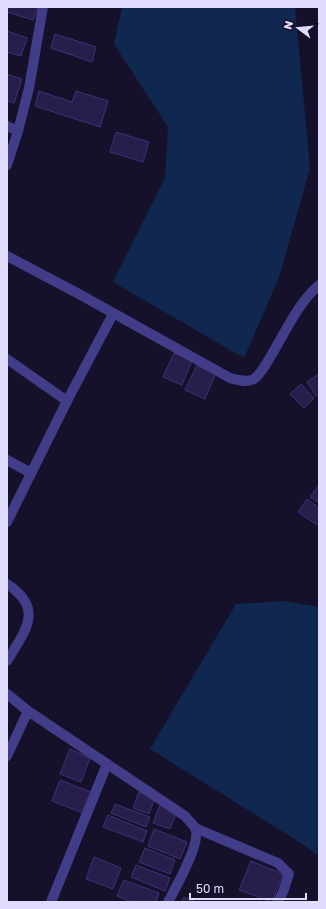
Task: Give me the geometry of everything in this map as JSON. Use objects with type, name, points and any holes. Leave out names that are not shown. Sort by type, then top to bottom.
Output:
[{"type":"street","points":[[7,165],[18,131],[29,88],[44,7]]},
{"type":"street","points":[[7,126],[18,131]]},
{"type":"street","points":[[7,256],[79,294],[230,378],[244,381],[254,379],[265,366],[298,309],[311,292],[319,285]]},
{"type":"street","points":[[7,522],[67,401],[113,314]]},
{"type":"street","points":[[7,359],[67,401]]},
{"type":"street","points":[[7,460],[31,473]]},
{"type":"street","points":[[7,584],[18,591],[27,603],[30,613],[26,628],[7,661]]},
{"type":"street","points":[[7,694],[28,710],[185,816],[195,828],[197,837],[194,849],[168,902]]},
{"type":"street","points":[[7,756],[28,710]]},
{"type":"street","points":[[51,902],[107,764]]},
{"type":"street","points":[[195,828],[278,863],[289,874],[278,902]]},
{"type":"water","points":[[122,7],[295,7],[310,168],[279,277],[244,358],[113,282],[165,178],[168,127],[114,44]]},
{"type":"water","points":[[284,601],[319,607],[319,856],[304,845],[150,749],[236,604]]},
{"type":"building","points":[[7,7],[38,7],[33,20],[7,12]]},
{"type":"building","points":[[7,31],[27,38],[21,56],[7,52]]},
{"type":"building","points":[[55,34],[96,47],[92,62],[51,48]]},
{"type":"building","points":[[7,74],[22,79],[14,103],[7,101]]},
{"type":"building","points":[[39,91],[72,102],[76,91],[108,101],[100,127],[35,106]]},
{"type":"building","points":[[116,132],[149,142],[143,162],[110,152]]},
{"type":"building","points":[[174,353],[192,361],[182,385],[163,377]]},
{"type":"building","points":[[197,365],[216,373],[205,399],[185,390]]},
{"type":"building","points":[[319,374],[319,394],[316,396],[307,382]]},
{"type":"building","points":[[301,384],[314,398],[304,408],[290,394]]},
{"type":"building","points":[[319,485],[319,503],[310,497]]},
{"type":"building","points":[[307,499],[319,508],[319,522],[317,525],[298,512]]},
{"type":"building","points":[[70,749],[90,758],[81,782],[60,774]]},
{"type":"building","points":[[60,780],[91,792],[83,813],[52,801]]},
{"type":"building","points":[[139,792],[155,798],[149,814],[133,808]]},
{"type":"building","points":[[115,804],[150,817],[146,827],[111,813]]},
{"type":"building","points":[[160,805],[177,812],[170,829],[153,823]]},
{"type":"building","points":[[108,815],[147,831],[143,842],[103,827]]},
{"type":"building","points":[[154,829],[187,842],[180,859],[148,846]]},
{"type":"building","points":[[145,848],[175,860],[170,874],[139,862]]},
{"type":"building","points":[[94,857],[121,868],[113,889],[86,879]]},
{"type":"building","points":[[251,861],[283,874],[272,902],[239,890]]},
{"type":"building","points":[[136,865],[170,878],[165,891],[131,877]]},
{"type":"building","points":[[124,880],[159,893],[156,902],[132,902],[117,896]]},
{"type":"building","points":[[184,897],[196,902],[182,902]]}]
